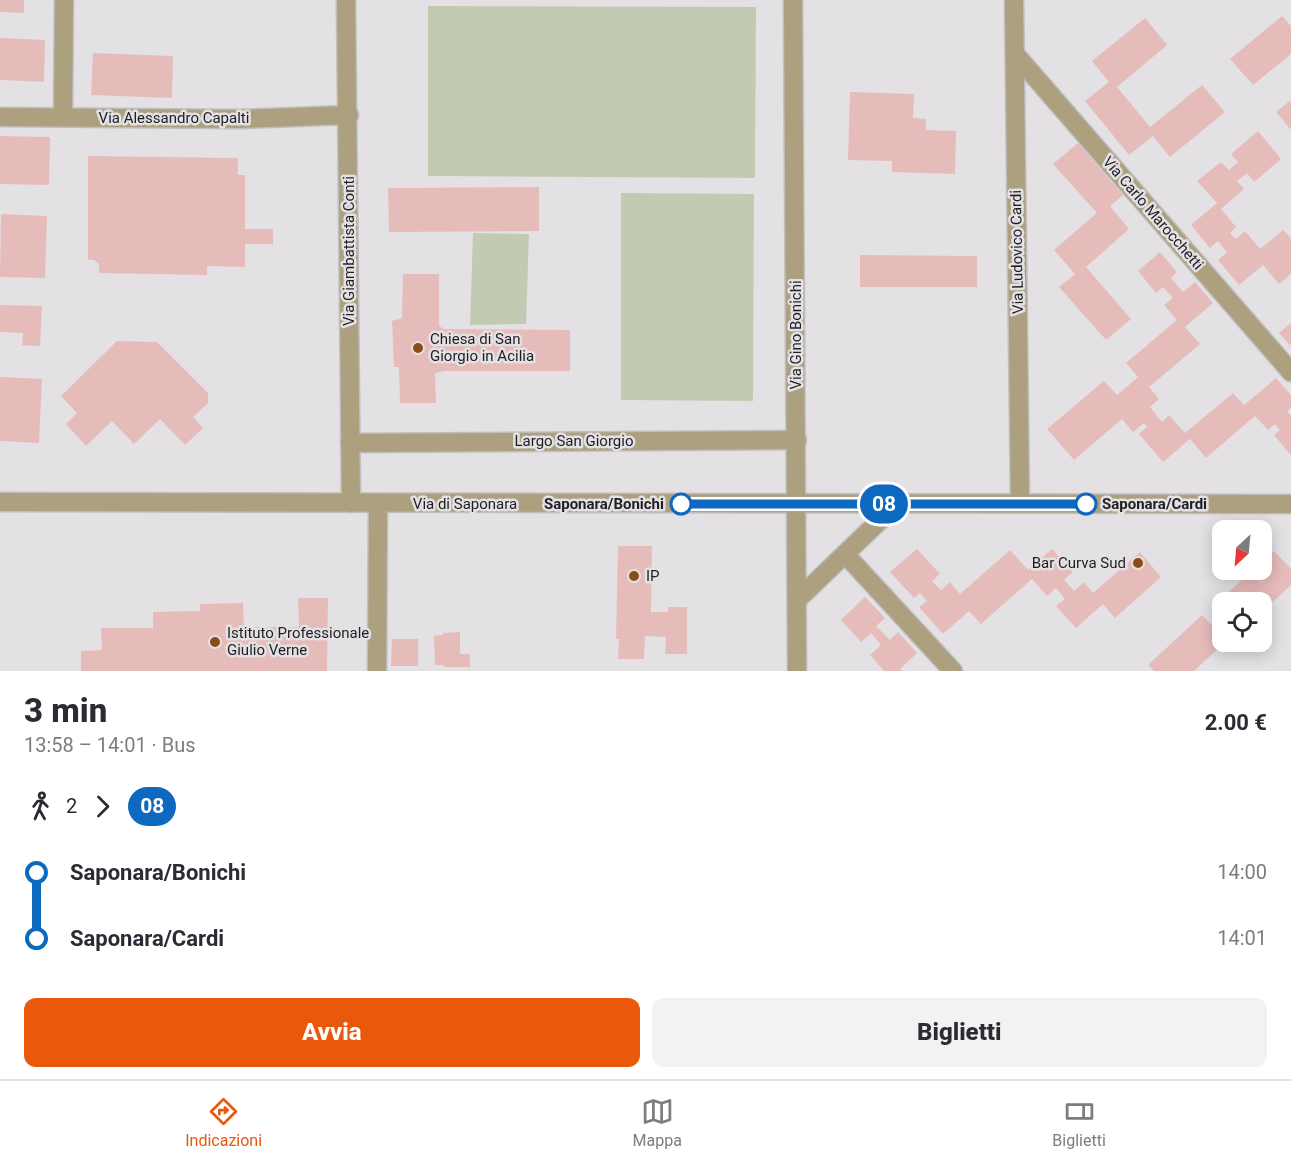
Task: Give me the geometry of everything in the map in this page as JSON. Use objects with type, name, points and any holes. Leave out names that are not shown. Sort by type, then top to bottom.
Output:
[{"type":"street","points":[[63,117],[64,0]]},
{"type":"street","name":"Via Giambattista Conti","points":[[346,0],[349,115],[351,503]]},
{"type":"street","name":"Via Gino Bonichi","points":[[793,0],[797,671]]},
{"type":"street","name":"Via Ludovico Cardi","points":[[1014,0],[1020,503]]},
{"type":"street","name":"Via Carlo Marocchetti","points":[[1015,54],[1291,372]]},
{"type":"street","name":"Via Alessandro Capalti","points":[[0,117],[240,119],[349,115]]},
{"type":"street","name":"Largo San Giorgio","points":[[351,443],[796,440]]},
{"type":"street","name":"Via di Saponara","points":[[0,502],[1291,504]]},
{"type":"street","points":[[377,671],[378,504]]},
{"type":"street","points":[[797,600],[897,504]]},
{"type":"street","points":[[845,554],[953,671]]},
{"type":"green space","points":[[428,6],[756,7],[755,178],[428,176]]},
{"type":"green space","points":[[621,193],[754,194],[753,401],[621,400]]},
{"type":"green space","points":[[473,233],[529,234],[526,324],[470,325]]},
{"type":"building","points":[[0,0],[24,0],[24,13],[0,12]]},
{"type":"building","points":[[1282,16],[1291,26],[1291,54],[1253,85],[1230,59]]},
{"type":"building","points":[[1145,18],[1167,45],[1117,87],[1150,127],[1202,85],[1225,112],[1170,157],[1153,136],[1129,155],[1085,101],[1109,82],[1092,61]]},
{"type":"building","points":[[0,38],[45,40],[44,82],[0,80]]},
{"type":"building","points":[[93,53],[173,56],[172,98],[91,95]]},
{"type":"building","points":[[850,92],[914,94],[913,118],[926,119],[926,130],[956,131],[955,174],[892,172],[892,161],[848,160]]},
{"type":"building","points":[[1291,100],[1291,130],[1276,112]]},
{"type":"building","points":[[1258,131],[1281,159],[1254,182],[1247,173],[1237,181],[1244,189],[1221,209],[1236,227],[1230,233],[1236,239],[1245,231],[1260,249],[1283,230],[1291,238],[1291,274],[1279,284],[1263,265],[1239,285],[1218,260],[1227,252],[1218,241],[1210,248],[1191,225],[1217,203],[1197,181],[1221,162],[1229,170],[1238,162],[1231,154]]},
{"type":"building","points":[[0,136],[50,137],[49,185],[0,184]]},
{"type":"building","points":[[1078,143],[1123,195],[1110,206],[1129,229],[1086,267],[1131,319],[1106,340],[1059,287],[1075,274],[1054,250],[1097,213],[1053,164]]},
{"type":"building","points":[[88,156],[238,158],[238,175],[245,175],[245,229],[273,229],[273,244],[245,244],[245,267],[207,266],[207,275],[99,273],[99,264],[94,260],[88,260]]},
{"type":"building","points":[[539,187],[539,231],[389,232],[388,188]]},
{"type":"building","points":[[1,214],[47,216],[45,278],[0,277]]},
{"type":"building","points":[[1160,252],[1177,272],[1171,278],[1183,292],[1195,282],[1213,303],[1185,327],[1200,344],[1149,387],[1159,399],[1150,407],[1162,422],[1169,415],[1185,433],[1233,393],[1244,405],[1276,378],[1291,395],[1291,408],[1287,411],[1291,416],[1291,455],[1274,435],[1280,430],[1275,424],[1268,430],[1255,416],[1206,458],[1190,439],[1163,462],[1139,434],[1147,427],[1144,423],[1133,432],[1122,419],[1074,460],[1047,429],[1104,381],[1117,395],[1138,377],[1126,363],[1177,320],[1164,305],[1173,298],[1163,287],[1156,293],[1138,271]]},
{"type":"building","points":[[860,255],[977,256],[977,287],[860,287]]},
{"type":"building","points":[[403,274],[439,274],[439,326],[444,329],[570,330],[570,371],[444,371],[435,373],[436,403],[400,403],[399,367],[394,367],[392,321],[402,318]]},
{"type":"building","points":[[0,305],[42,306],[40,346],[22,345],[23,333],[0,332]]},
{"type":"building","points":[[1291,323],[1291,346],[1279,333]]},
{"type":"building","points":[[117,341],[157,342],[208,393],[208,403],[193,417],[203,428],[185,445],[160,419],[134,444],[112,421],[86,446],[66,424],[77,413],[61,396]]},
{"type":"building","points":[[0,377],[42,379],[39,443],[0,441]]},
{"type":"building","name":"IP","points":[[618,546],[652,546],[651,612],[668,612],[668,607],[687,607],[687,654],[665,654],[666,637],[645,636],[644,659],[618,659],[619,639],[616,639]]},
{"type":"building","points":[[917,549],[940,574],[932,581],[941,590],[950,582],[960,594],[1010,550],[1028,570],[1052,549],[1073,572],[1064,580],[1074,591],[1084,582],[1093,593],[1140,552],[1161,577],[1115,618],[1103,604],[1076,628],[1056,606],[1065,599],[1056,588],[1047,596],[1032,579],[981,624],[969,611],[943,634],[919,607],[927,601],[920,593],[914,598],[890,572]]},
{"type":"building","points":[[1274,551],[1291,569],[1291,585],[1272,603],[1272,592],[1229,592],[1242,580],[1272,580],[1272,553]]},
{"type":"building","points":[[865,597],[885,618],[876,626],[890,640],[898,632],[917,653],[900,669],[902,671],[884,671],[870,655],[881,645],[871,633],[861,642],[841,620]]},
{"type":"building","name":"Istituto Professionale Giulio Verne","points":[[298,598],[328,598],[327,671],[81,671],[81,651],[102,650],[101,628],[153,628],[153,612],[200,611],[200,604],[243,603],[244,633],[250,633],[250,627],[299,627]]},
{"type":"building","points":[[1202,615],[1212,626],[1212,652],[1214,652],[1194,671],[1154,671],[1148,665]]},
{"type":"building","points":[[460,632],[460,654],[470,654],[470,667],[435,665],[434,636]]},
{"type":"building","points":[[392,639],[418,639],[418,666],[391,666]]},
{"type":"bus line","name":"08","points":[[681,504],[1086,504]]},
{"type":"place","name":"Chiesa di San Giorgio in Acilia","points":[[418,348]]},
{"type":"place","name":"Saponara/Bonichi","points":[[681,504]]},
{"type":"place","name":"Saponara/Cardi","points":[[1086,504]]},
{"type":"place","name":"Bar Curva Sud","points":[[1138,563]]},
{"type":"place","name":"IP","points":[[634,576]]},
{"type":"place","name":"Istituto Professionale Giulio Verne","points":[[215,642]]}]
